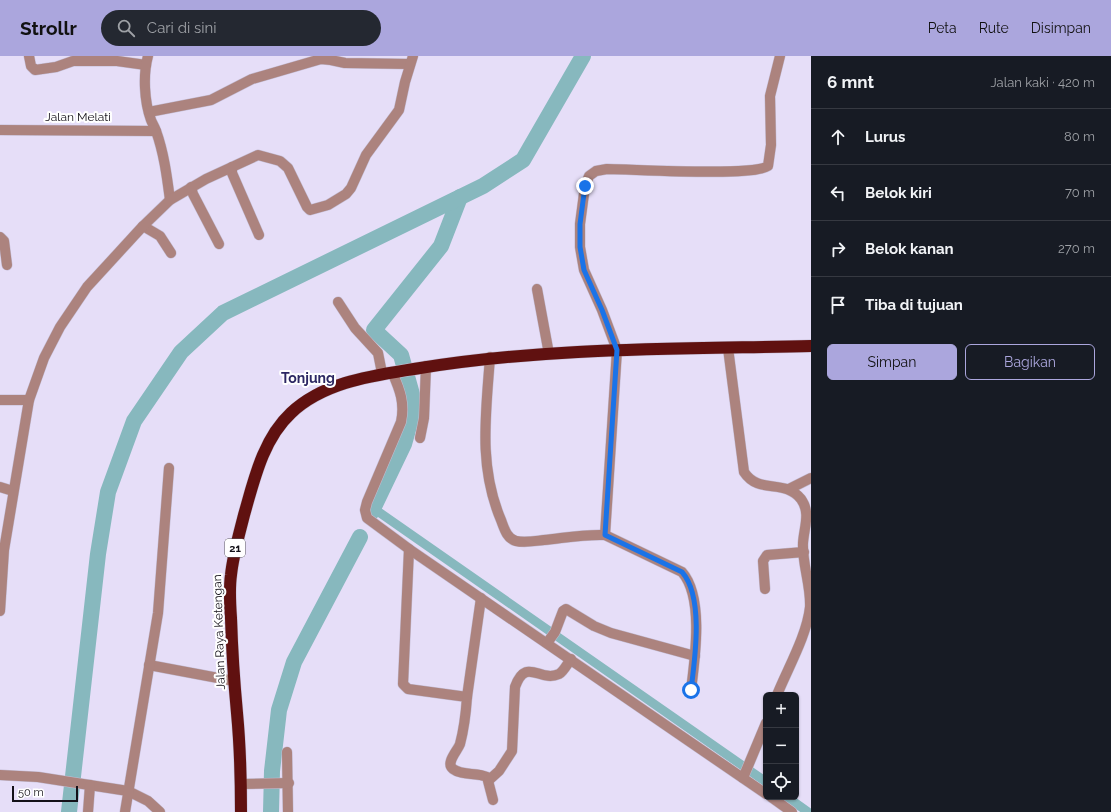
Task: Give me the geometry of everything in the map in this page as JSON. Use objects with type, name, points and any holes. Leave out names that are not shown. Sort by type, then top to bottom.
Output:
[{"type":"highway","name":"21","points":[[391,372],[490,357],[617,350],[811,346]]},
{"type":"highway","name":"Jalan Raya Ketengan","points":[[241,812],[241,784],[230,592],[232,565],[253,483],[267,448],[284,421],[308,399],[334,387],[391,372]]},
{"type":"street","points":[[29,56],[30,66],[35,70],[56,67],[73,61],[147,61],[146,94],[149,112],[156,131],[166,169],[170,200]]},
{"type":"street","points":[[605,535],[617,350],[602,310],[584,270],[580,247],[580,224],[585,186],[589,176],[596,171],[606,169],[720,172],[765,168],[768,166],[770,159],[770,96],[780,56]]},
{"type":"street","points":[[0,611],[4,550],[29,400],[44,358],[64,321],[87,286],[147,228],[170,200],[194,194],[234,174],[258,155],[280,161],[288,168],[308,209],[314,210],[328,205],[346,194],[351,188],[366,155],[399,110],[412,60],[345,63],[330,58],[321,59],[252,79],[211,100],[149,112]]},
{"type":"street","name":"Jalan Melati","points":[[0,130],[156,131]]},
{"type":"street","points":[[234,174],[259,235]]},
{"type":"street","points":[[194,194],[219,244]]},
{"type":"street","points":[[147,228],[160,236],[171,253]]},
{"type":"street","points":[[0,236],[4,241],[6,265]]},
{"type":"street","points":[[537,289],[549,354]]},
{"type":"street","points":[[338,302],[354,328],[378,353],[391,372],[400,389],[404,411],[401,422],[364,510],[367,518],[409,549],[481,598],[550,638],[571,659],[745,773],[763,791]]},
{"type":"street","points":[[728,348],[744,472],[749,479],[758,485],[789,489],[802,500],[808,510],[803,540],[810,588],[810,606],[799,642],[778,692]]},
{"type":"street","points":[[490,357],[485,435],[486,469],[493,502],[507,534],[511,539],[524,542],[605,535],[682,572],[688,578],[695,602],[695,656],[691,690]]},
{"type":"street","points":[[420,438],[424,418],[421,367]]},
{"type":"street","points":[[0,400],[29,400]]},
{"type":"street","points":[[125,812],[158,613],[169,468]]},
{"type":"street","points":[[789,489],[811,478]]},
{"type":"street","points":[[0,487],[14,491]]},
{"type":"street","points":[[409,549],[403,684],[408,689],[467,697]]},
{"type":"street","points":[[765,589],[763,561],[767,556],[772,554],[804,552]]},
{"type":"street","points":[[481,598],[460,744],[451,760],[451,766],[453,770],[460,772],[484,775],[489,780],[493,800]]},
{"type":"street","points":[[550,638],[562,611],[570,610],[594,626],[611,633],[695,656]]},
{"type":"street","points":[[489,780],[499,770],[512,751],[515,687],[518,677],[522,673],[530,672],[556,675],[561,673],[571,659]]},
{"type":"street","points":[[149,664],[234,681]]},
{"type":"street","points":[[745,773],[764,728]]},
{"type":"street","points":[[287,752],[284,783],[288,812]]},
{"type":"street","points":[[0,775],[38,777],[128,791],[148,801],[160,812]]},
{"type":"street","points":[[241,784],[284,783]]},
{"type":"street","points":[[88,812],[89,785]]},
{"type":"street","points":[[775,800],[792,812]]},
{"type":"waterway","points":[[69,812],[98,554],[108,492],[134,421],[181,352],[223,313],[483,186],[523,160],[583,56]]},
{"type":"waterway","points":[[371,513],[404,444],[415,405],[401,355],[374,330],[441,246],[460,197]]},
{"type":"waterway","points":[[373,508],[763,780]]},
{"type":"waterway","points":[[271,812],[272,771],[279,710],[294,662],[360,537]]},
{"type":"waterway","points":[[791,800],[808,812]]},
{"type":"district","name":"Tonjung","points":[[308,378]]},
{"type":"route","points":[[585,186],[580,224],[580,247],[584,270],[602,310],[617,350],[605,535],[682,572],[688,578],[695,602],[696,643],[691,690]]}]
